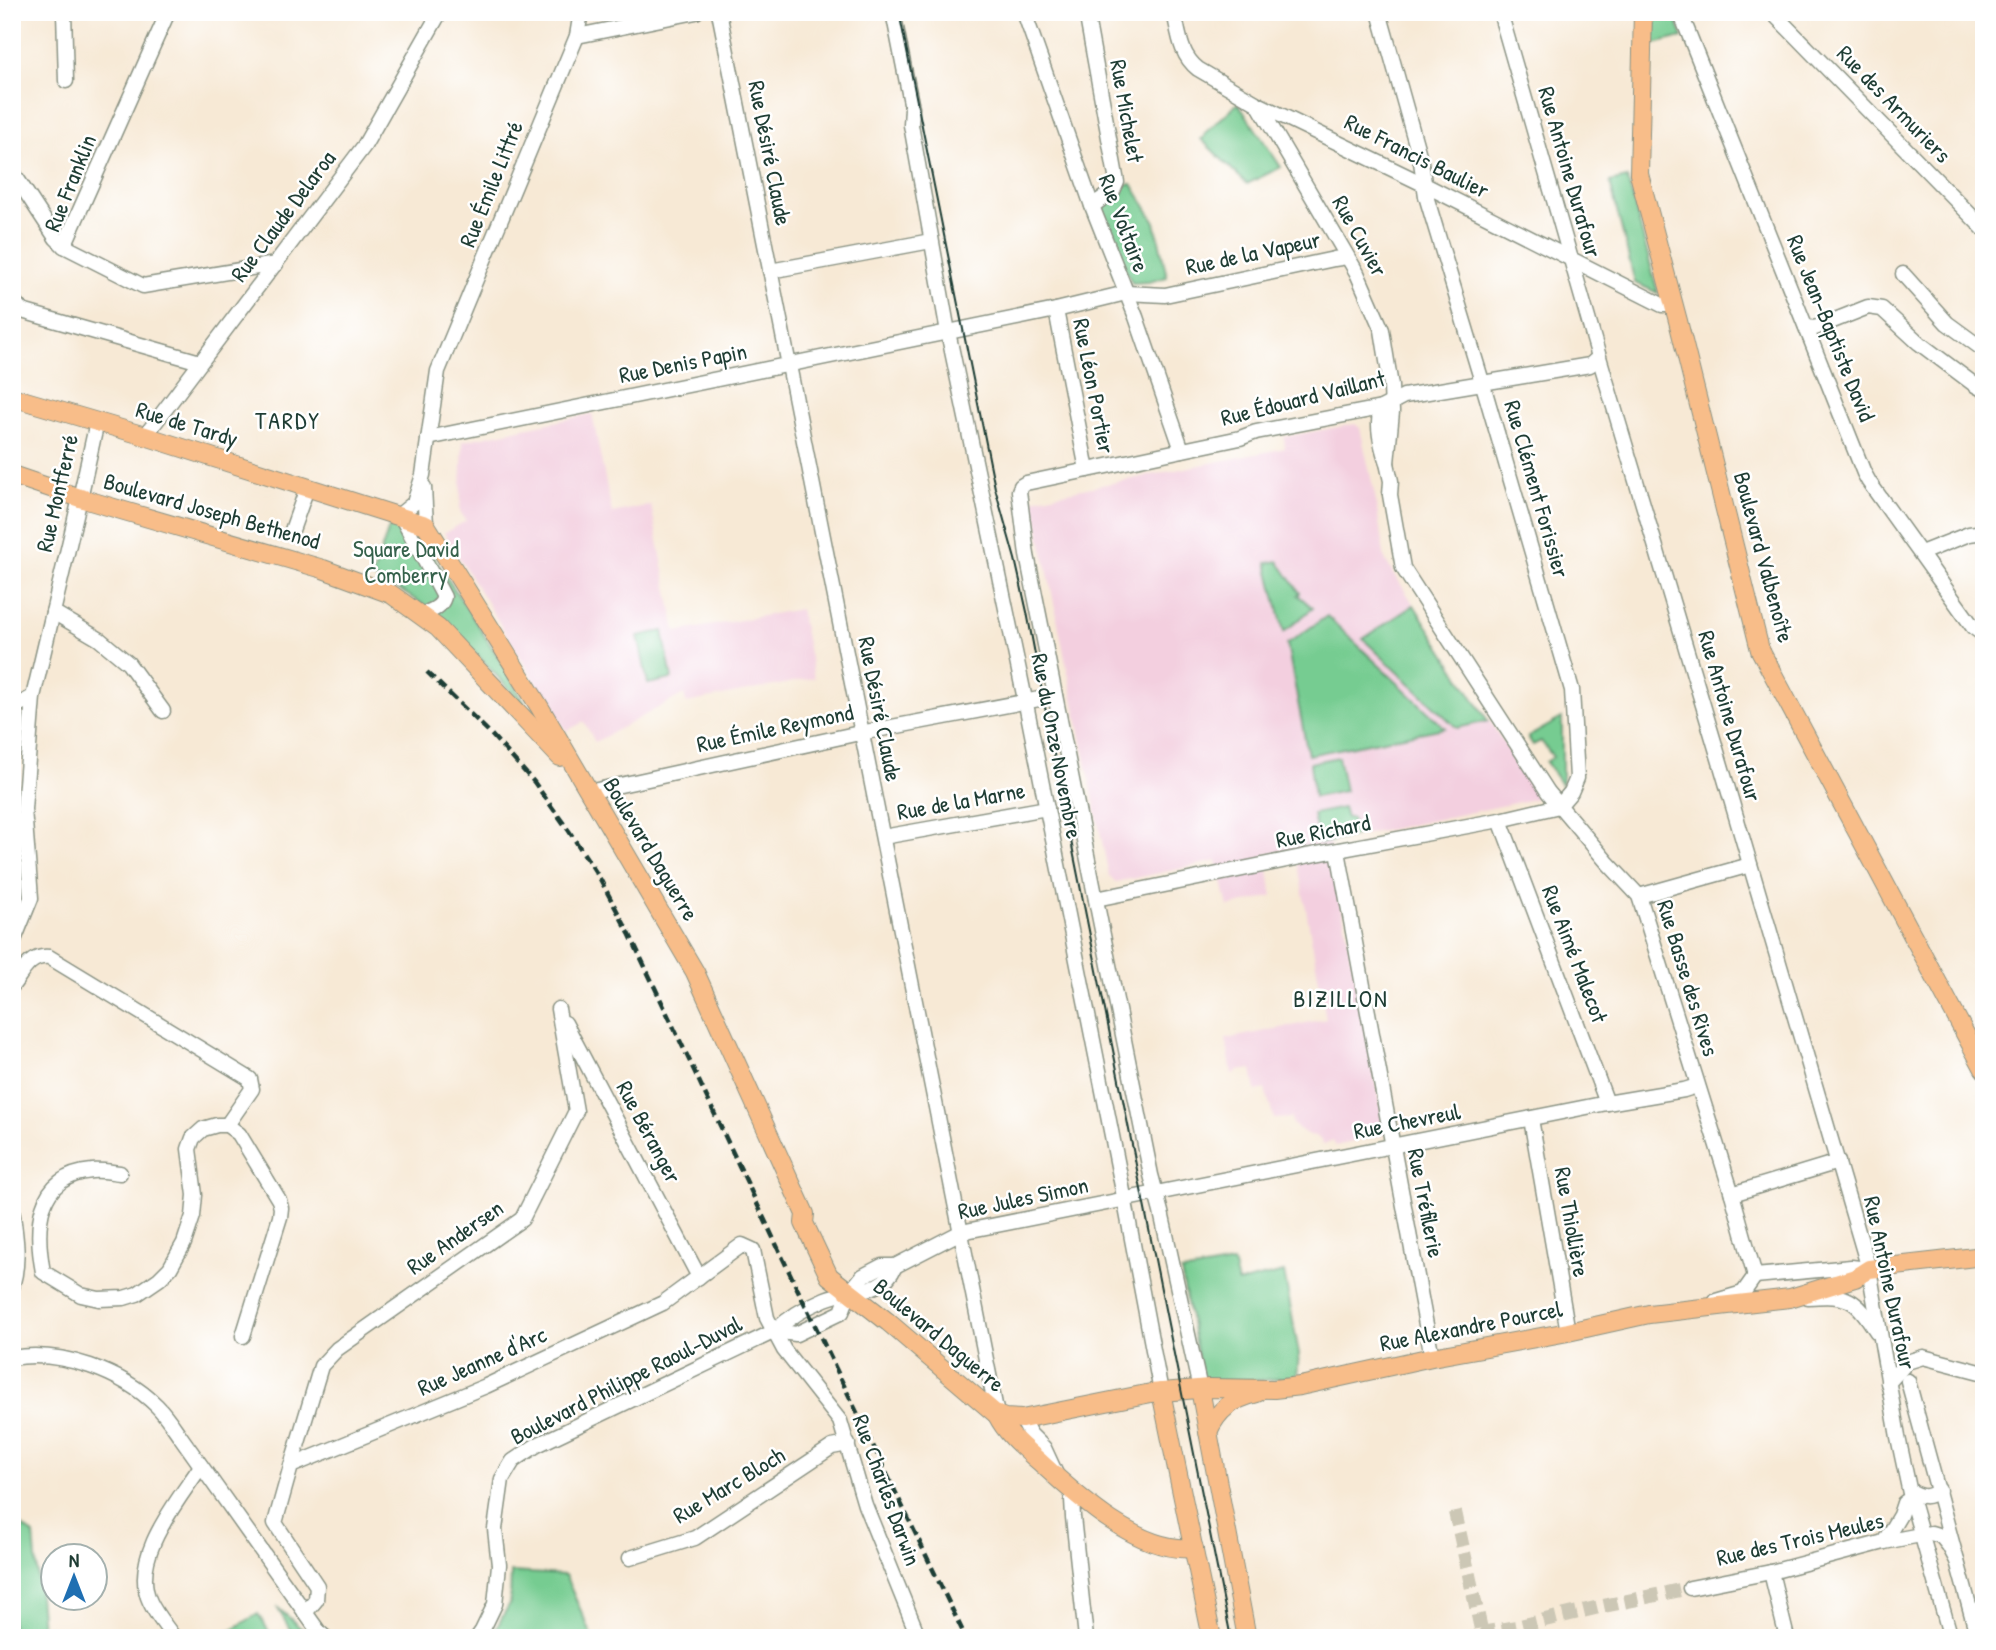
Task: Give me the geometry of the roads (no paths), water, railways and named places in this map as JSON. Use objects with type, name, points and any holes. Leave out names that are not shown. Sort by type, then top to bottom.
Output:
[{"type":"main road","name":"Boulevard Valbenoîte","points":[[1643,12],[1639,174],[1760,650],[1984,1069]]},
{"type":"main road","name":"Rue de Tardy","points":[[12,397],[145,436],[426,526]]},
{"type":"main road","name":"Boulevard Joseph Bethenod","points":[[12,475],[80,498],[323,569],[391,594],[438,628],[586,787]]},
{"type":"main road","name":"Boulevard Daguerre","points":[[426,526],[539,706],[695,972],[804,1214],[804,1223],[828,1276],[888,1322],[997,1415],[1009,1434],[1093,1509],[1140,1536],[1182,1549],[1194,1548]]},
{"type":"main road","points":[[539,706],[541,736]]},
{"type":"main road","name":"Rue Alexandre Pourcel","points":[[1022,1419],[1161,1392],[1200,1389],[1274,1390],[1648,1314],[1790,1298],[1855,1278],[1869,1269],[1984,1256]]},
{"type":"main road","points":[[1200,1389],[1247,1638]]},
{"type":"main road","points":[[1208,1432],[1213,1419],[1230,1402],[1274,1390]]},
{"type":"main road","points":[[1161,1392],[1212,1638]]},
{"type":"main road","name":"Boulevard Daguerre","points":[[997,1415],[1022,1419]]},
{"type":"street","points":[[64,12],[66,80]]},
{"type":"street","name":"Rue Franklin","points":[[168,12],[64,246],[143,286],[276,264]]},
{"type":"street","name":"Rue Claude Delaroa","points":[[145,436],[364,146],[440,12]]},
{"type":"street","name":"Rue Émile Littré","points":[[423,475],[438,371],[577,36],[581,12]]},
{"type":"street","points":[[577,36],[696,12]]},
{"type":"street","name":"Rue Désiré Claude","points":[[719,12],[997,1415]]},
{"type":"street","name":"Rue du Onze Novembre","points":[[893,12],[912,108],[911,125],[948,332],[1026,701],[1161,1392]]},
{"type":"street","name":"Rue Voltaire","points":[[1024,12],[1182,450]]},
{"type":"street","name":"Rue Michelet","points":[[1086,12],[1117,182],[1113,191],[1092,206]]},
{"type":"street","name":"Rue Francis Baulier","points":[[1174,12],[1185,56],[1189,62],[1258,104],[1662,305],[1671,305],[1673,302]]},
{"type":"street","name":"Rue Clément Forissier","points":[[1379,12],[1421,162],[1426,196],[1572,690],[1577,778],[1571,792],[1559,806]]},
{"type":"street","name":"Rue Antoine Durafour","points":[[1500,12],[1869,1269],[1910,1494],[1951,1638]]},
{"type":"street","name":"Rue Jean-Baptiste David","points":[[1680,12],[1864,473],[1978,631],[1984,645]]},
{"type":"street","name":"Rue des Armuriers","points":[[1772,12],[1982,224]]},
{"type":"street","name":"Rue Cuvier","points":[[1258,104],[1357,273],[1382,330],[1391,386],[1386,405],[1387,463],[1403,568]]},
{"type":"street","points":[[12,171],[64,246]]},
{"type":"street","points":[[770,271],[931,241]]},
{"type":"street","name":"Rue de la Vapeur","points":[[1056,310],[1126,293],[1165,295],[1347,257]]},
{"type":"street","points":[[1903,274],[1948,323],[1984,349]]},
{"type":"street","points":[[12,299],[22,311],[200,362]]},
{"type":"street","points":[[1806,327],[1815,328],[1868,307],[1882,309],[1919,343],[1984,390]]},
{"type":"street","name":"Rue Denis Papin","points":[[428,438],[1056,310]]},
{"type":"street","name":"Rue Léon Portier","points":[[1056,310],[1087,470]]},
{"type":"street","name":"Rue Édouard Vaillant","points":[[1019,491],[1026,483],[1386,405],[1404,396],[1590,365],[1600,357]]},
{"type":"street","name":"Rue Montferré","points":[[12,945],[31,898],[24,809],[33,697],[96,422]]},
{"type":"street","points":[[420,615],[436,609],[444,597],[400,517],[414,503],[423,475]]},
{"type":"street","points":[[423,475],[426,526]]},
{"type":"street","points":[[291,533],[307,488]]},
{"type":"street","name":"Rue du Onze Novembre","points":[[1019,491],[1027,555],[1155,1194],[1200,1389]]},
{"type":"street","points":[[1921,553],[1969,534],[1984,532]]},
{"type":"street","name":"Rue Basse des Rives","points":[[1403,568],[1559,806],[1639,896],[1755,1276]]},
{"type":"street","points":[[53,612],[99,639],[128,663],[163,711]]},
{"type":"street","name":"Rue Émile Reymond","points":[[586,787],[1055,695]]},
{"type":"street","points":[[12,708],[33,697]]},
{"type":"street","name":"Rue Richard","points":[[1096,899],[1500,820],[1559,806]]},
{"type":"street","name":"Rue de la Marne","points":[[883,838],[1047,808]]},
{"type":"street","name":"Rue Aimé Malecot","points":[[1500,820],[1607,1103]]},
{"type":"street","name":"Rue Tréfilerie","points":[[1338,851],[1432,1357]]},
{"type":"street","points":[[1639,896],[1750,865]]},
{"type":"street","points":[[12,986],[31,961],[39,956],[49,957],[250,1079],[252,1089],[227,1125]]},
{"type":"street","name":"Rue Béranger","points":[[558,1009],[699,1277]]},
{"type":"street","name":"Rue Andersen","points":[[290,1466],[321,1366],[337,1349],[522,1219],[576,1111],[558,1009]]},
{"type":"street","name":"Rue Chevreul","points":[[1125,1199],[1697,1086]]},
{"type":"street","name":"Rue Thiollière","points":[[1531,1119],[1568,1332]]},
{"type":"street","points":[[16,1272],[43,1272],[81,1296],[99,1298],[124,1298],[137,1294],[159,1279],[170,1268],[190,1229],[195,1195],[189,1149],[193,1138],[203,1129],[227,1125],[239,1135],[279,1200],[281,1208],[253,1310],[243,1336]]},
{"type":"street","points":[[1732,1194],[1838,1162]]},
{"type":"street","points":[[43,1272],[38,1231],[40,1213],[47,1197],[59,1184],[76,1174],[94,1171],[120,1173]]},
{"type":"street","name":"Rue Jules Simon","points":[[849,1293],[863,1276],[882,1266],[895,1266],[961,1232],[1125,1199]]},
{"type":"street","points":[[12,1209],[18,1254],[12,1287]]},
{"type":"street","name":"Rue Jeanne d'Arc","points":[[290,1466],[486,1386],[663,1303],[742,1245],[753,1250],[767,1318],[775,1331]]},
{"type":"street","name":"Rue Alexandre Pourcel","points":[[1755,1276],[1852,1267],[1869,1269]]},
{"type":"street","points":[[1699,1309],[1743,1293],[1755,1276]]},
{"type":"street","name":"Boulevard Philippe Raoul-Duval","points":[[477,1638],[495,1604],[499,1565],[495,1529],[498,1504],[502,1479],[513,1461],[537,1445],[775,1331],[796,1334],[842,1312],[849,1293]]},
{"type":"street","name":"Rue Alexandre Pourcel","points":[[1790,1298],[1844,1297],[1867,1317],[1881,1340]]},
{"type":"street","name":"Rue Charles Darwin","points":[[775,1331],[784,1350],[840,1421],[865,1505],[919,1638]]},
{"type":"street","points":[[12,1358],[33,1356],[70,1360],[100,1369],[132,1386],[157,1406],[305,1613],[326,1638]]},
{"type":"street","points":[[1888,1383],[1907,1362],[1923,1357],[1984,1373]]},
{"type":"street","name":"Rue Antoine Durafour","points":[[1908,1381],[1978,1638]]},
{"type":"street","name":"Boulevard Daguerre","points":[[1022,1419],[1030,1434],[1044,1448],[1058,1479]]},
{"type":"street","points":[[1898,1437],[1910,1431],[1922,1434]]},
{"type":"street","name":"Rue Marc Bloch","points":[[630,1558],[695,1538],[832,1447],[848,1444]]},
{"type":"street","points":[[174,1638],[149,1601],[144,1575],[148,1552],[170,1512],[201,1466]]},
{"type":"street","points":[[290,1466],[275,1523],[317,1587],[316,1600],[305,1613]]},
{"type":"street","points":[[1884,1542],[1910,1494],[1924,1497],[1939,1490]]},
{"type":"street","points":[[1075,1493],[1072,1499],[1073,1517],[1086,1638]]},
{"type":"street","name":"Rue Antoine Durafour","points":[[1923,1541],[1939,1534],[1957,1561]]},
{"type":"street","name":"Rue des Trois Meules","points":[[1690,1588],[1771,1572],[1884,1542],[1923,1541]]},
{"type":"street","points":[[1771,1572],[1787,1638]]},
{"type":"tunnel","points":[[1455,1512],[1483,1638]]},
{"type":"tunnel","points":[[1481,1633],[1690,1588]]},
{"type":"tram line","points":[[899,12],[995,488],[1027,612],[1231,1638]]},
{"type":"railway","points":[[427,672],[488,731],[534,782],[599,877],[630,935],[966,1638]]},
{"type":"district","name":"TARDY","points":[[288,421]]},
{"type":"district","name":"BIZILLON","points":[[1341,999]]},
{"type":"park label","name":"Square David Comberry","points":[[406,562]]}]
